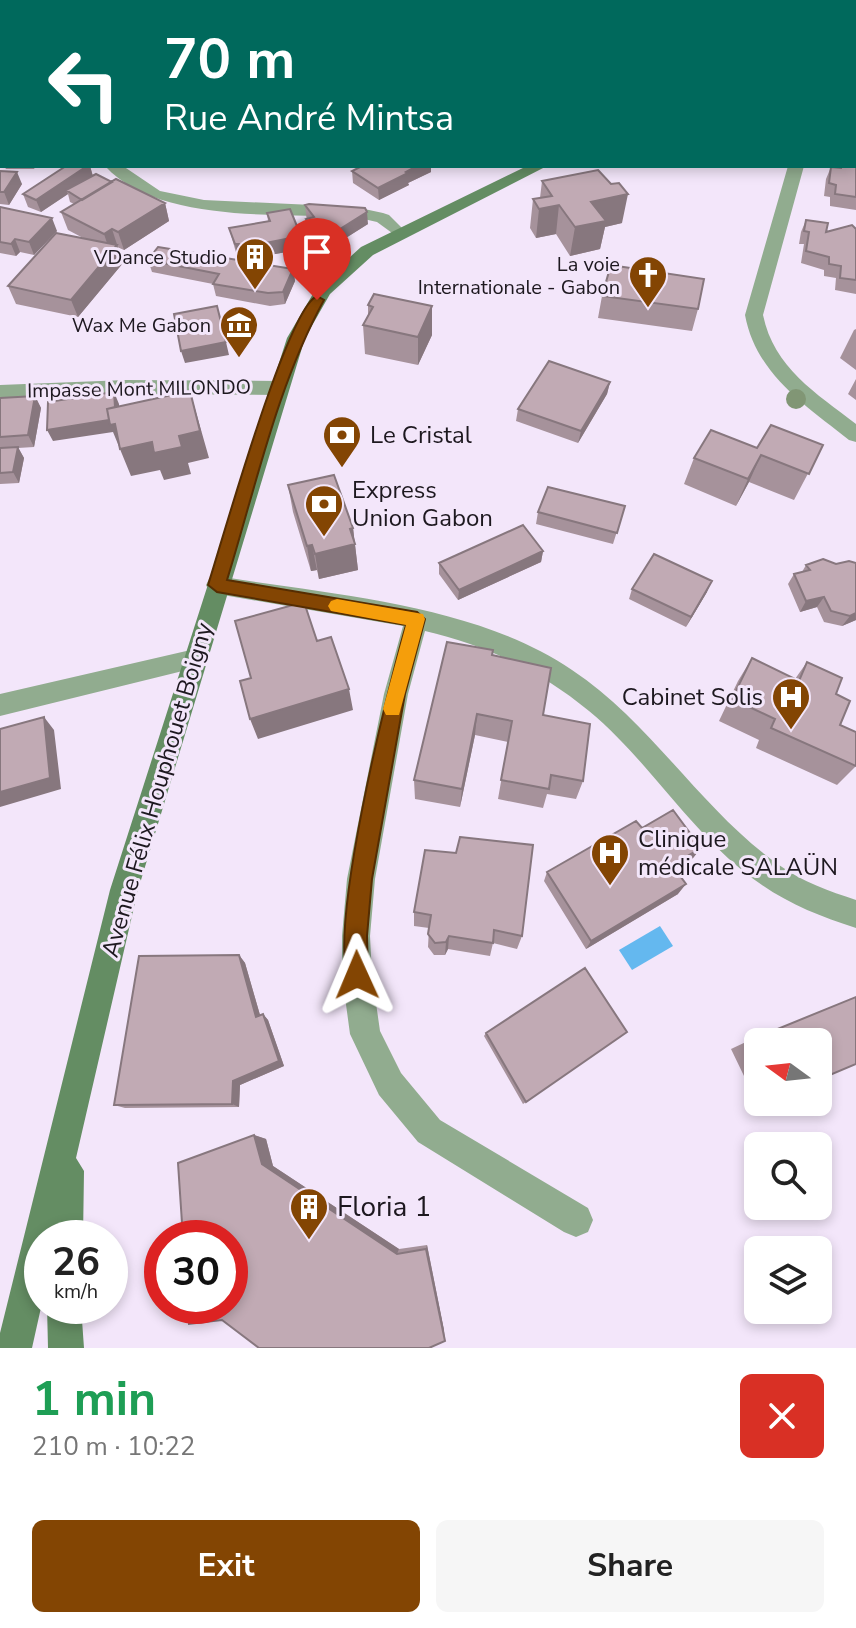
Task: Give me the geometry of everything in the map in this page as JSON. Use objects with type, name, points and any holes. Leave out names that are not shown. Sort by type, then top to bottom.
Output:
[{"type":"main road","name":"Avenue Félix Houphouet Boigny","points":[[69,1125],[124,890],[278,388],[304,321],[323,291],[367,251],[535,168]]},
{"type":"main road","points":[[66,1220],[69,1125]]},
{"type":"main road","points":[[14,1348],[69,1125]]},
{"type":"main road","points":[[65,1324],[66,1348]]},
{"type":"street","points":[[119,168],[154,194],[170,199],[204,205],[355,212],[383,218],[399,233]]},
{"type":"street","points":[[795,168],[754,315],[755,328],[764,351],[777,367],[856,435]]},
{"type":"street","name":"Impasse Mont MILONDO","points":[[0,392],[126,387],[278,388]]},
{"type":"street","points":[[217,585],[417,619],[514,650],[565,678],[604,711],[724,835],[771,877],[810,900],[856,914]]},
{"type":"street","points":[[417,619],[396,694],[361,879],[356,936],[357,975],[365,1034],[390,1084],[429,1131],[576,1220]]},
{"type":"street","points":[[0,705],[195,659]]},
{"type":"water","points":[[660,926],[673,946],[632,970],[619,950]]},
{"type":"building","points":[[63,168],[84,168],[36,200],[23,194]]},
{"type":"building","points":[[358,168],[413,168],[378,188],[352,171]]},
{"type":"building","points":[[831,168],[856,168],[856,197],[835,194],[836,185],[829,183]]},
{"type":"building","points":[[598,170],[611,184],[619,183],[628,194],[591,202],[606,221],[575,227],[559,205],[539,209],[533,199],[552,196],[542,181]]},
{"type":"building","points":[[0,171],[17,172],[4,192],[0,192]]},
{"type":"building","points":[[96,174],[112,182],[82,200],[66,190]]},
{"type":"building","points":[[116,179],[165,203],[118,232],[112,229],[104,234],[61,212]]},
{"type":"building","points":[[305,205],[365,208],[367,212],[332,234],[319,237],[306,219],[314,217]]},
{"type":"building","points":[[0,207],[52,218],[29,242],[15,239],[11,244],[0,242]]},
{"type":"building","points":[[290,209],[301,236],[240,248],[239,244],[235,244],[229,228],[270,221],[267,213]]},
{"type":"building","points":[[806,220],[828,223],[826,232],[852,225],[856,229],[856,280],[840,278],[841,266],[829,264],[829,257],[806,251],[809,232],[804,231]]},
{"type":"building","points":[[56,233],[117,245],[71,300],[8,286]]},
{"type":"building","points":[[158,247],[293,269],[283,292],[268,293],[213,284],[219,274],[148,260]]},
{"type":"building","points":[[617,266],[704,279],[698,309],[602,296],[610,268],[616,269]]},
{"type":"building","points":[[374,294],[432,306],[418,337],[363,325],[373,307],[368,305]]},
{"type":"building","points":[[217,306],[226,342],[181,351],[174,314]]},
{"type":"building","points":[[549,361],[610,382],[581,431],[518,409]]},
{"type":"building","points":[[190,391],[200,431],[179,436],[182,447],[154,453],[152,442],[120,449],[115,424],[110,425],[107,409]]},
{"type":"building","points":[[114,392],[115,407],[107,409],[109,420],[47,430],[48,402]]},
{"type":"building","points":[[35,396],[28,435],[0,437],[0,398]]},
{"type":"building","points":[[771,425],[823,445],[809,474],[761,455],[748,479],[694,458],[711,430],[757,448]]},
{"type":"building","points":[[18,447],[13,472],[0,473],[0,448]]},
{"type":"building","points":[[334,475],[353,528],[350,529],[355,544],[315,554],[312,545],[307,546],[288,485]]},
{"type":"building","points":[[548,487],[625,506],[617,533],[538,512]]},
{"type":"building","points":[[523,525],[543,551],[459,590],[439,563]]},
{"type":"building","points":[[654,554],[712,581],[691,617],[632,589]]},
{"type":"building","points":[[823,559],[836,564],[856,563],[856,613],[850,616],[831,611],[824,597],[806,601],[794,574],[810,570],[806,565]]},
{"type":"building","points":[[304,602],[317,641],[331,637],[349,689],[250,719],[240,681],[251,678],[235,621]]},
{"type":"building","points":[[447,642],[493,650],[492,655],[551,668],[543,715],[590,724],[583,781],[551,775],[549,789],[501,780],[512,721],[477,714],[462,789],[414,780]]},
{"type":"building","points":[[752,658],[799,681],[807,662],[842,678],[836,694],[850,701],[840,725],[856,732],[856,766],[771,728],[775,719],[732,699]]},
{"type":"building","points":[[44,717],[50,778],[0,792],[0,729]]},
{"type":"building","name":"Clinique médicale SALAÜN","points":[[673,810],[701,848],[672,865],[686,884],[591,941],[547,872],[636,821],[642,828]]},
{"type":"building","points":[[460,837],[533,845],[522,936],[494,930],[493,943],[449,936],[446,942],[435,943],[428,934],[431,915],[414,912],[425,850],[456,853]]},
{"type":"building","points":[[239,955],[256,1017],[263,1014],[279,1061],[233,1081],[232,1104],[114,1105],[139,956]]},
{"type":"building","points":[[585,968],[627,1032],[526,1102],[486,1033]]},
{"type":"building","points":[[856,997],[856,1064],[832,1074],[832,1028],[780,1028]]},
{"type":"building","name":"Floria 1","points":[[254,1135],[262,1164],[397,1254],[426,1249],[445,1341],[429,1348],[259,1348],[227,1324],[248,1324],[248,1220],[182,1220],[178,1163]]},
{"type":"slow traffic","points":[[337,606],[417,619],[393,709]]},
{"type":"place","name":"VDance Studio","points":[[255,291]]},
{"type":"place","name":"La voie Internationale - Gabon","points":[[648,309]]},
{"type":"place","name":"Wax Me Gabon","points":[[239,359]]},
{"type":"place","name":"Le Cristal","points":[[342,469]]},
{"type":"place","name":"Express Union Gabon","points":[[324,538]]},
{"type":"place","name":"Cabinet Solis","points":[[791,731]]},
{"type":"place","name":"Clinique médicale SALAÜN","points":[[610,887]]},
{"type":"place","name":"Floria 1","points":[[309,1241]]},
{"type":"route","points":[[317,300],[296,338],[278,388],[217,585],[417,619],[396,694],[361,879],[356,936],[357,975]]}]
